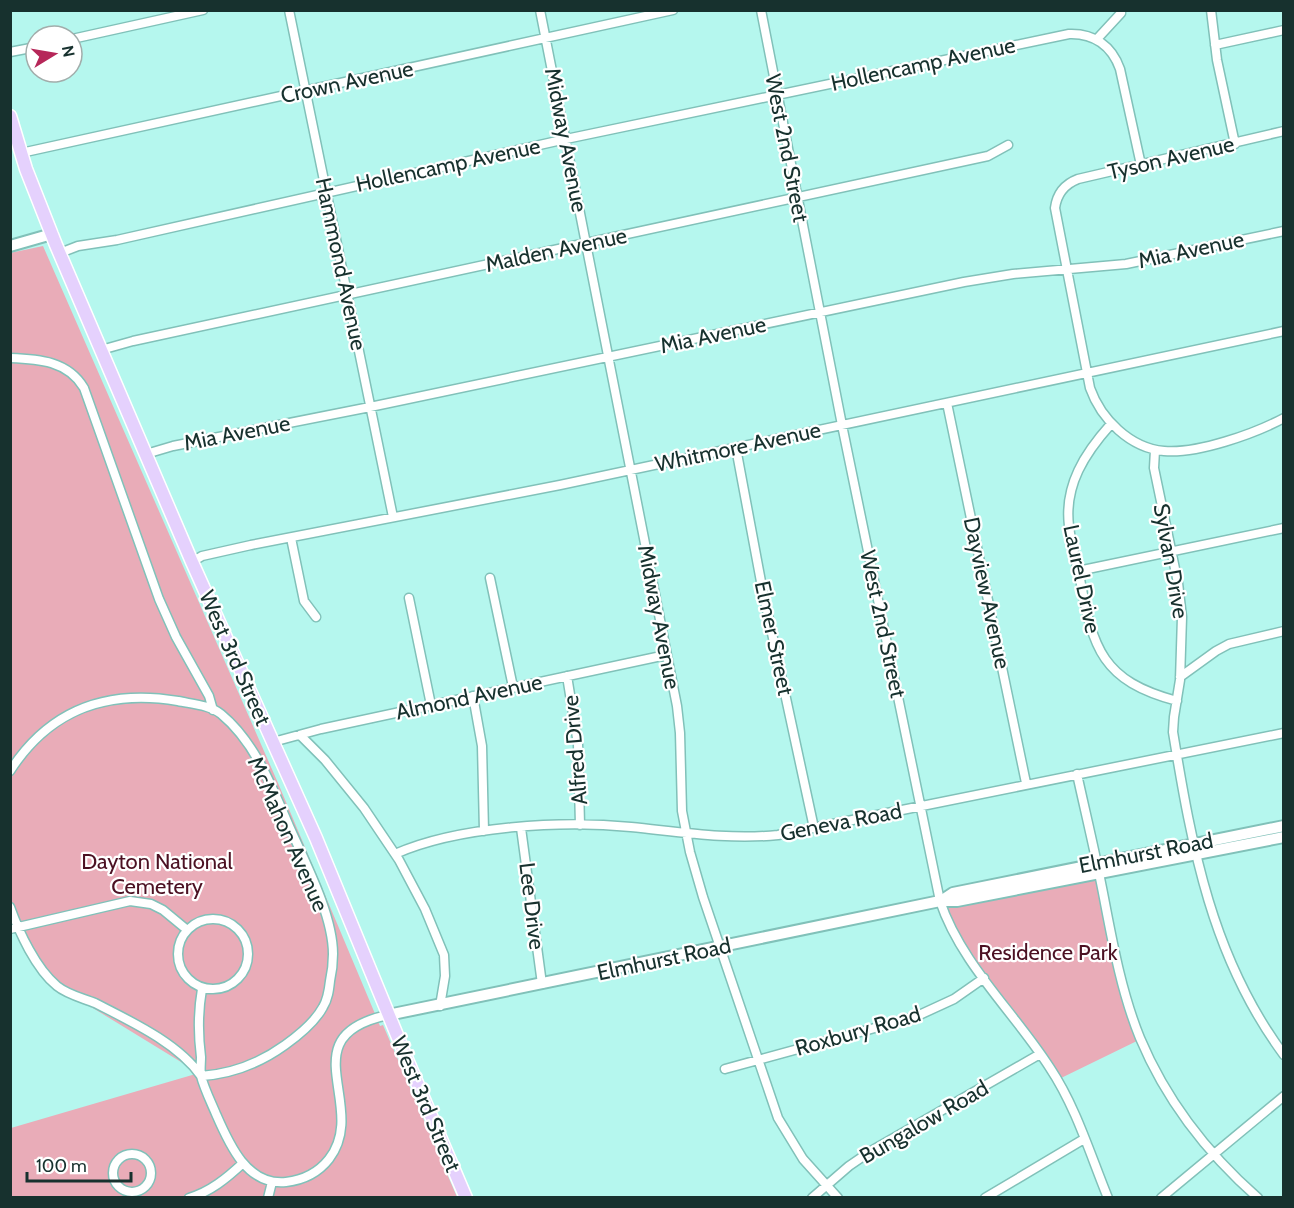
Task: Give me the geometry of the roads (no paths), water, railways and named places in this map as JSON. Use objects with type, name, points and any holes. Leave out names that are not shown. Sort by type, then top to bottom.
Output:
[{"type":"main road","name":"West 3rd Street","points":[[11,118],[21,153],[60,253],[192,562],[316,838],[388,1015],[466,1197]]},
{"type":"street","points":[[84,36],[203,10]]},
{"type":"street","name":"Hammond Avenue","points":[[289,10],[393,517]]},
{"type":"street","name":"Midway Avenue","points":[[540,10],[679,720],[682,811],[696,876],[771,1102],[783,1128],[803,1159],[838,1197]]},
{"type":"street","name":"Crown Avenue","points":[[21,153],[673,10]]},
{"type":"street","name":"West 2nd Street","points":[[761,10],[842,425],[940,901],[953,932],[1041,1054],[1062,1090],[1108,1197]]},
{"type":"street","points":[[1211,10],[1215,45],[1235,144]]},
{"type":"street","points":[[1121,13],[1097,39],[1106,45],[1116,59],[1141,165]]},
{"type":"street","points":[[1215,45],[1284,30]]},
{"type":"street","name":"Hollencamp Avenue","points":[[60,253],[78,246],[117,240],[566,139],[1069,34],[1081,34],[1097,39]]},
{"type":"street","name":"Tyson Avenue","points":[[1067,270],[1055,208],[1062,190],[1070,183],[1078,179],[1284,131]]},
{"type":"street","name":"Malden Avenue","points":[[101,350],[988,156],[1008,145]]},
{"type":"street","name":"Mia Avenue","points":[[146,454],[164,448],[997,276],[1126,264],[1284,231]]},
{"type":"street","points":[[10,246],[52,234]]},
{"type":"street","points":[[1067,270],[1095,401],[1112,424],[1130,438],[1155,450],[1179,451],[1226,441],[1284,418]]},
{"type":"street","name":"Whitmore Avenue","points":[[192,562],[202,556],[736,448],[1284,331]]},
{"type":"street","name":"McMahon Avenue","points":[[10,358],[58,364],[77,377],[84,388],[159,599],[176,637],[208,696],[213,710],[222,715],[245,742],[271,785],[317,891],[328,923],[333,953],[326,1001],[320,1012],[300,1034],[272,1055],[238,1069],[201,1076]]},
{"type":"street","name":"Dayview Avenue","points":[[947,403],[1026,783]]},
{"type":"street","name":"Laurel Drive","points":[[1112,424],[1086,455],[1070,494],[1069,527],[1090,629],[1108,663],[1120,675],[1139,688],[1177,700]]},
{"type":"street","name":"Elmer Street","points":[[736,448],[762,587],[814,828]]},
{"type":"street","name":"Sylvan Drive","points":[[1155,450],[1154,468],[1180,595],[1182,617],[1180,677],[1173,732],[1196,855],[1209,906],[1226,954],[1255,1012],[1284,1055]]},
{"type":"street","points":[[1078,571],[1284,528]]},
{"type":"street","points":[[291,538],[304,601],[316,617]]},
{"type":"street","points":[[490,578],[513,687]]},
{"type":"street","points":[[409,598],[431,705]]},
{"type":"street","points":[[1180,677],[1229,644],[1284,631]]},
{"type":"street","name":"Almond Avenue","points":[[273,742],[321,729],[666,655]]},
{"type":"street","name":"Alfred Drive","points":[[567,676],[578,744],[580,825]]},
{"type":"street","points":[[473,696],[482,746],[484,831]]},
{"type":"street","points":[[10,771],[24,751],[42,732],[64,716],[92,704],[115,699],[139,698],[172,700],[213,710]]},
{"type":"street","name":"Geneva Road","points":[[395,854],[439,840],[484,831],[580,825],[632,827],[686,834],[746,837],[778,835],[1026,783],[1284,733]]},
{"type":"street","points":[[300,735],[349,789],[395,854],[425,909],[442,949],[445,969],[440,1006]]},
{"type":"street","points":[[1077,774],[1124,991],[1141,1039],[1172,1099],[1213,1154],[1258,1197]]},
{"type":"street","name":"Elmhurst Road","points":[[1098,868],[1194,843],[1284,826]]},
{"type":"street","name":"Lee Drive","points":[[522,828],[542,984]]},
{"type":"street","name":"Elmhurst Road","points":[[388,1015],[940,901],[953,893],[1098,868],[1196,855],[1284,837]]},
{"type":"street","points":[[14,928],[130,901],[151,904],[164,910],[186,929]]},
{"type":"street","points":[[10,907],[14,928],[57,986],[154,1035],[170,1046],[201,1076]]},
{"type":"street","points":[[220,920],[229,922],[239,931],[247,947],[246,966],[237,979],[220,988],[202,989],[188,980],[179,965],[179,943],[186,929],[203,921],[220,920]]},
{"type":"street","name":"Roxbury Road","points":[[725,1069],[915,1017],[954,999],[984,978]]},
{"type":"street","points":[[202,989],[199,1018],[201,1076],[225,1135],[243,1163],[254,1173],[272,1182],[291,1181],[310,1176],[325,1165],[334,1153],[342,1132],[343,1121],[335,1065],[339,1045],[344,1036],[356,1026],[388,1015]]},
{"type":"street","name":"Bungalow Road","points":[[812,1197],[872,1151],[1041,1054]]},
{"type":"street","points":[[1161,1197],[1284,1096]]},
{"type":"street","points":[[985,1197],[1084,1139]]},
{"type":"street","points":[[140,1191],[150,1181],[150,1167],[145,1159],[137,1155],[124,1156],[116,1162],[115,1182],[123,1190],[140,1191],[149,1197]]},
{"type":"street","points":[[189,1197],[208,1190],[243,1163]]},
{"type":"street","points":[[268,1197],[272,1182]]},
{"type":"park label","name":"Dayton National Cemetery","points":[[157,874]]},
{"type":"park label","name":"Residence Park","points":[[1048,952]]}]
